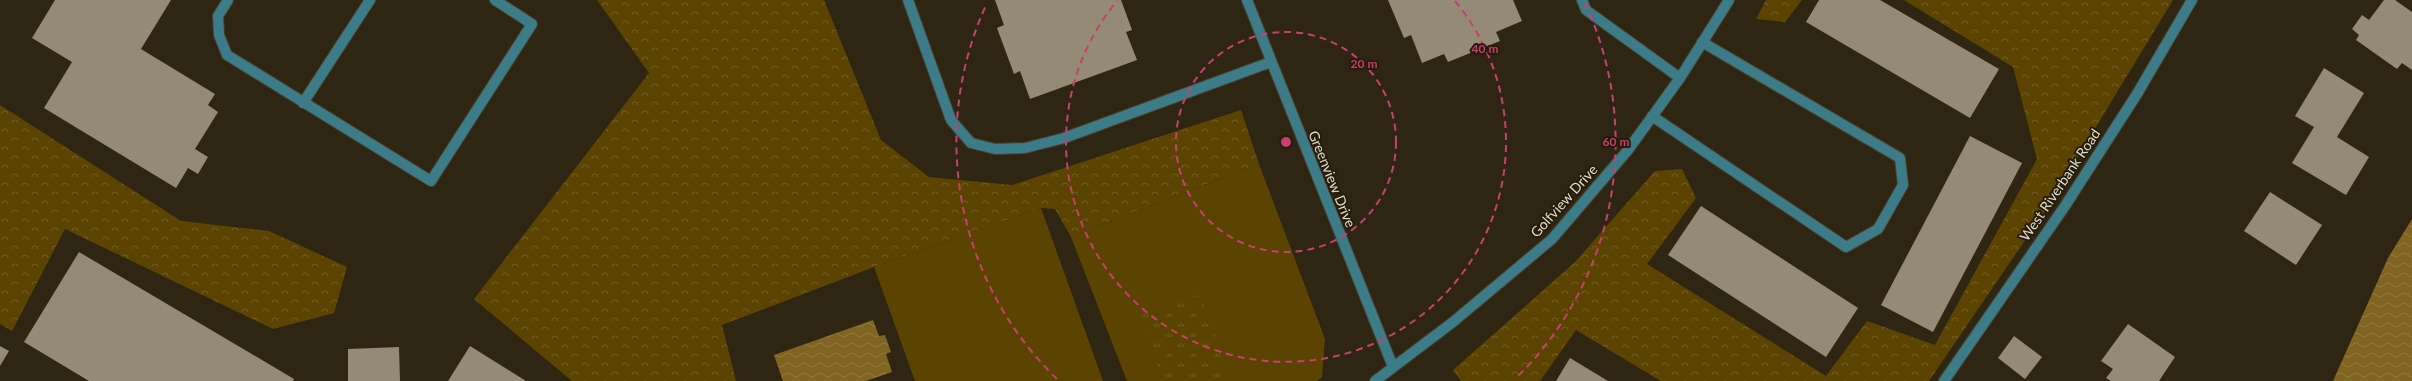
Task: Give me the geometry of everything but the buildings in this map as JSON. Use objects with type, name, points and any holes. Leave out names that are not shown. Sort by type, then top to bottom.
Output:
[{"type":"street","points":[[228,0],[218,16],[220,35],[227,55],[430,181],[532,24],[495,0]]},
{"type":"street","points":[[303,103],[370,0]]},
{"type":"street","points":[[908,0],[951,120],[971,143],[995,149],[1025,148],[1064,138],[1270,62]]},
{"type":"street","name":"Greenview Drive","points":[[1247,0],[1270,62],[1393,368]]},
{"type":"street","points":[[1582,0],[1586,10],[1680,78]]},
{"type":"street","name":"Golfview Drive","points":[[1375,381],[1453,322],[1552,239],[1628,150],[1680,78],[1729,0]]},
{"type":"street","name":"West Riverbank Road","points":[[1944,381],[2069,199],[2137,94],[2192,0]]},
{"type":"street","points":[[1652,116],[1846,247],[1878,230],[1903,186],[1900,158],[1702,42]]},
{"type":"green space","points":[[597,0],[824,0],[881,140],[929,177],[1012,185],[1241,110],[1259,164],[1071,237],[1055,209],[1041,208],[874,267],[722,325],[736,381],[572,381],[474,299],[649,73]]},
{"type":"green space","points":[[1766,0],[1802,0],[1785,22],[1756,19]]},
{"type":"green space","points":[[1904,0],[2173,0],[2045,211],[1929,381],[1661,381],[1576,330],[1540,381],[1461,381],[1453,370],[1575,262],[1655,171],[1682,169],[1696,198],[1647,264],[1826,376],[1867,321],[1935,345],[2037,159],[2013,67]]},
{"type":"green space","points":[[0,105],[181,221],[269,231],[347,267],[334,313],[273,329],[65,229],[12,331],[0,324]]},
{"type":"green space","points":[[1259,164],[1325,339],[1322,377],[1317,381],[1127,381],[1071,237]]},
{"type":"green space","points":[[1041,208],[1103,381],[915,381],[874,267]]},
{"type":"green space","points":[[1200,294],[1229,374],[1228,381],[1163,381],[1141,315]]},
{"type":"water","points":[[2412,219],[2412,381],[2333,381],[2388,258]]},
{"type":"water","points":[[873,320],[879,336],[885,335],[891,352],[886,354],[892,372],[866,381],[783,381],[774,355]]}]
